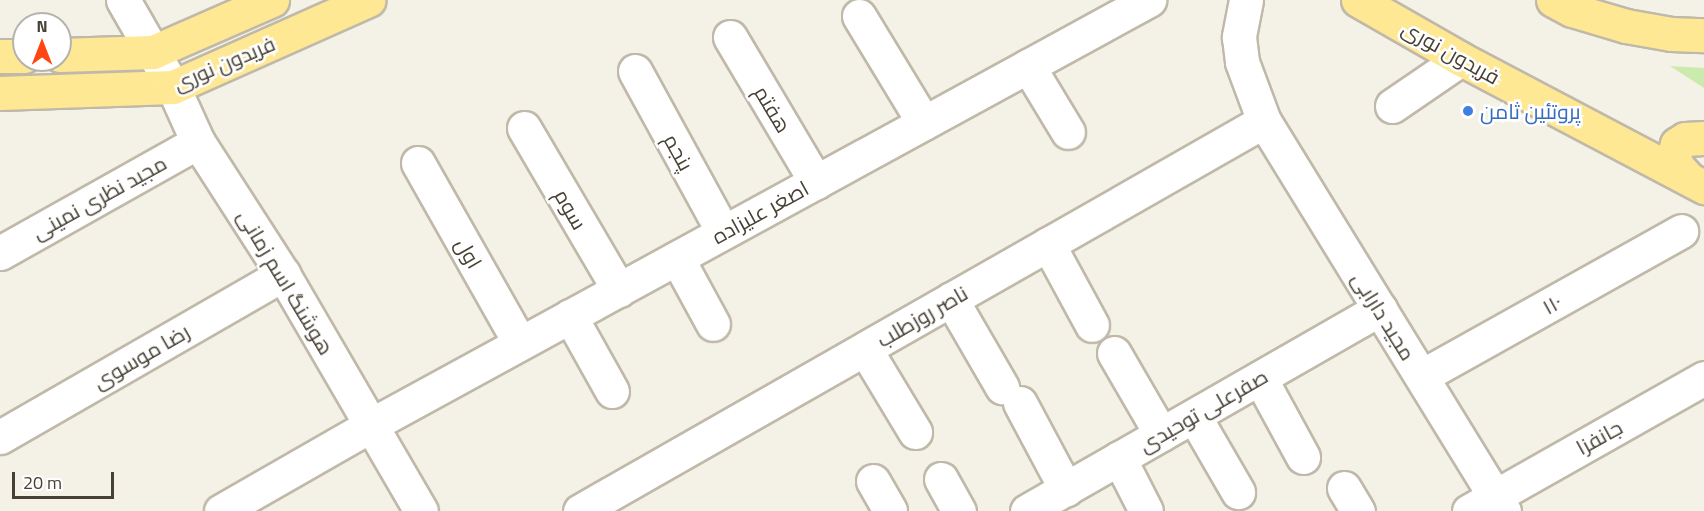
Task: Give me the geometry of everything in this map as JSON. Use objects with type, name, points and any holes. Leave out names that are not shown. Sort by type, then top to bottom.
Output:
[{"type":"main road","name":"فریدون نوری","points":[[72,55],[153,52],[272,0]]},
{"type":"main road","name":"فریدون نوری","points":[[0,93],[173,87],[368,0]]},
{"type":"main road","name":"فریدون نوری","points":[[1358,0],[1461,59],[1695,181]]},
{"type":"main road","points":[[1553,0],[1572,10],[1626,26],[1671,34],[1704,35]]},
{"type":"main road","points":[[1695,181],[1676,165],[1674,155],[1677,144],[1685,139],[1704,138]]},
{"type":"street","name":"هوشنگ اسم زمانی","points":[[123,0],[173,87],[198,142],[283,274],[421,511]]},
{"type":"street","name":"اصغر علیزاده","points":[[222,511],[371,425],[1149,0]]},
{"type":"street","name":"مجید دارابی","points":[[1246,0],[1239,37],[1242,62],[1264,121],[1422,376],[1489,506]]},
{"type":"street","points":[[859,16],[924,123]]},
{"type":"street","name":"هفتم","points":[[730,37],[816,182]]},
{"type":"street","points":[[1392,106],[1461,59]]},
{"type":"street","points":[[1028,66],[1068,132]]},
{"type":"street","name":"پنجم","points":[[635,71],[723,232]]},
{"type":"street","name":"ناصر روزطلب","points":[[588,509],[1264,121]]},
{"type":"street","name":"سوم","points":[[524,128],[619,290]]},
{"type":"street","name":"مجید نظری نمینی","points":[[0,253],[198,142]]},
{"type":"street","name":"اول","points":[[418,163],[520,343]]},
{"type":"street","name":"۱۱۰","points":[[1422,376],[1681,231]]},
{"type":"street","points":[[1048,244],[1092,325]]},
{"type":"street","points":[[677,258],[713,324]]},
{"type":"street","name":"رضا موسوی","points":[[0,437],[283,274]]},
{"type":"street","points":[[951,299],[1066,489]]},
{"type":"street","name":"صفرعلی توحیدی","points":[[1035,509],[1119,458],[1380,309]]},
{"type":"street","points":[[570,316],[612,391]]},
{"type":"street","points":[[865,349],[915,432]]},
{"type":"street","points":[[1114,353],[1161,434]]},
{"type":"street","points":[[1260,378],[1303,457]]},
{"type":"street","name":"جانفزا","points":[[1489,506],[1704,378]]},
{"type":"street","points":[[1194,416],[1238,492]]},
{"type":"street","points":[[1119,458],[1146,511]]},
{"type":"street","points":[[941,478],[959,511]]},
{"type":"street","points":[[873,481],[890,511]]},
{"type":"green space","points":[[1670,66],[1704,68],[1704,88]]},
{"type":"place","name":"پروتئین ثامن","points":[[1468,111]]}]
